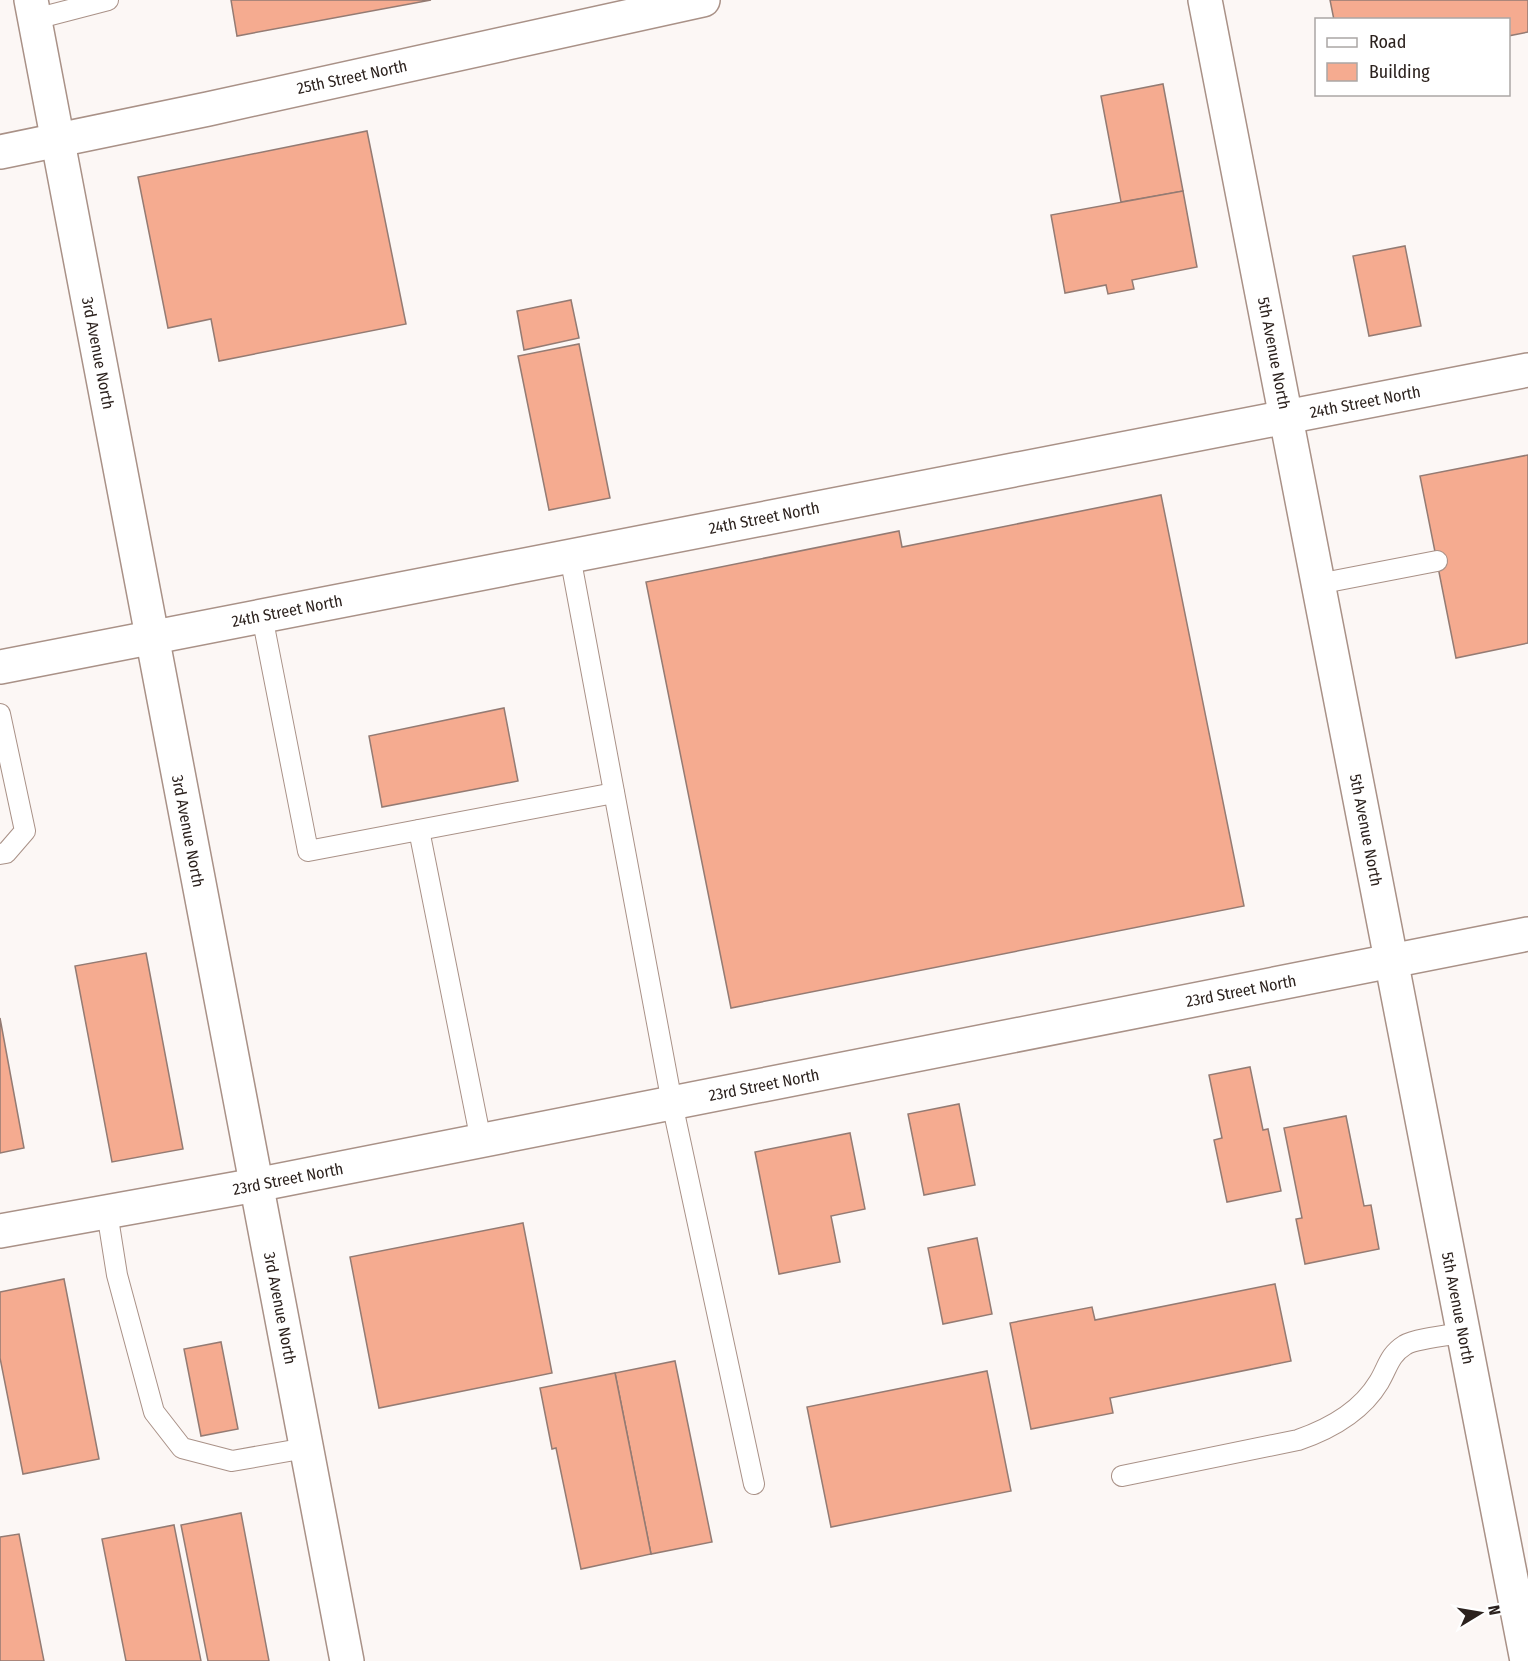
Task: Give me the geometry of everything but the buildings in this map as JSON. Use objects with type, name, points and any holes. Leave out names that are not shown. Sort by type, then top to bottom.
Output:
[{"type":"street","name":"25th Street North","points":[[0,152],[703,0]]},
{"type":"street","name":"5th Avenue North","points":[[1205,0],[1527,1661]]},
{"type":"street","name":"3rd Avenue North","points":[[33,9],[347,1661]]},
{"type":"street","name":"24th Street North","points":[[0,666],[1528,370]]},
{"type":"street","name":"23rd Street North","points":[[0,1231],[256,1185],[1528,934]]},
{"type":"lane","points":[[33,9],[108,0]]},
{"type":"lane","points":[[570,556],[672,1103],[754,1484]]},
{"type":"lane","points":[[1318,584],[1437,561]]},
{"type":"lane","points":[[262,616],[308,851],[614,793]]},
{"type":"lane","points":[[0,714],[25,831],[6,853],[0,854]]},
{"type":"lane","points":[[419,830],[481,1141]]},
{"type":"lane","points":[[107,1212],[117,1275],[154,1412],[182,1448],[232,1461],[306,1448]]},
{"type":"lane","points":[[1122,1476],[1298,1440],[1323,1432],[1344,1419],[1365,1400],[1378,1383],[1392,1355],[1407,1344],[1463,1333]]}]
